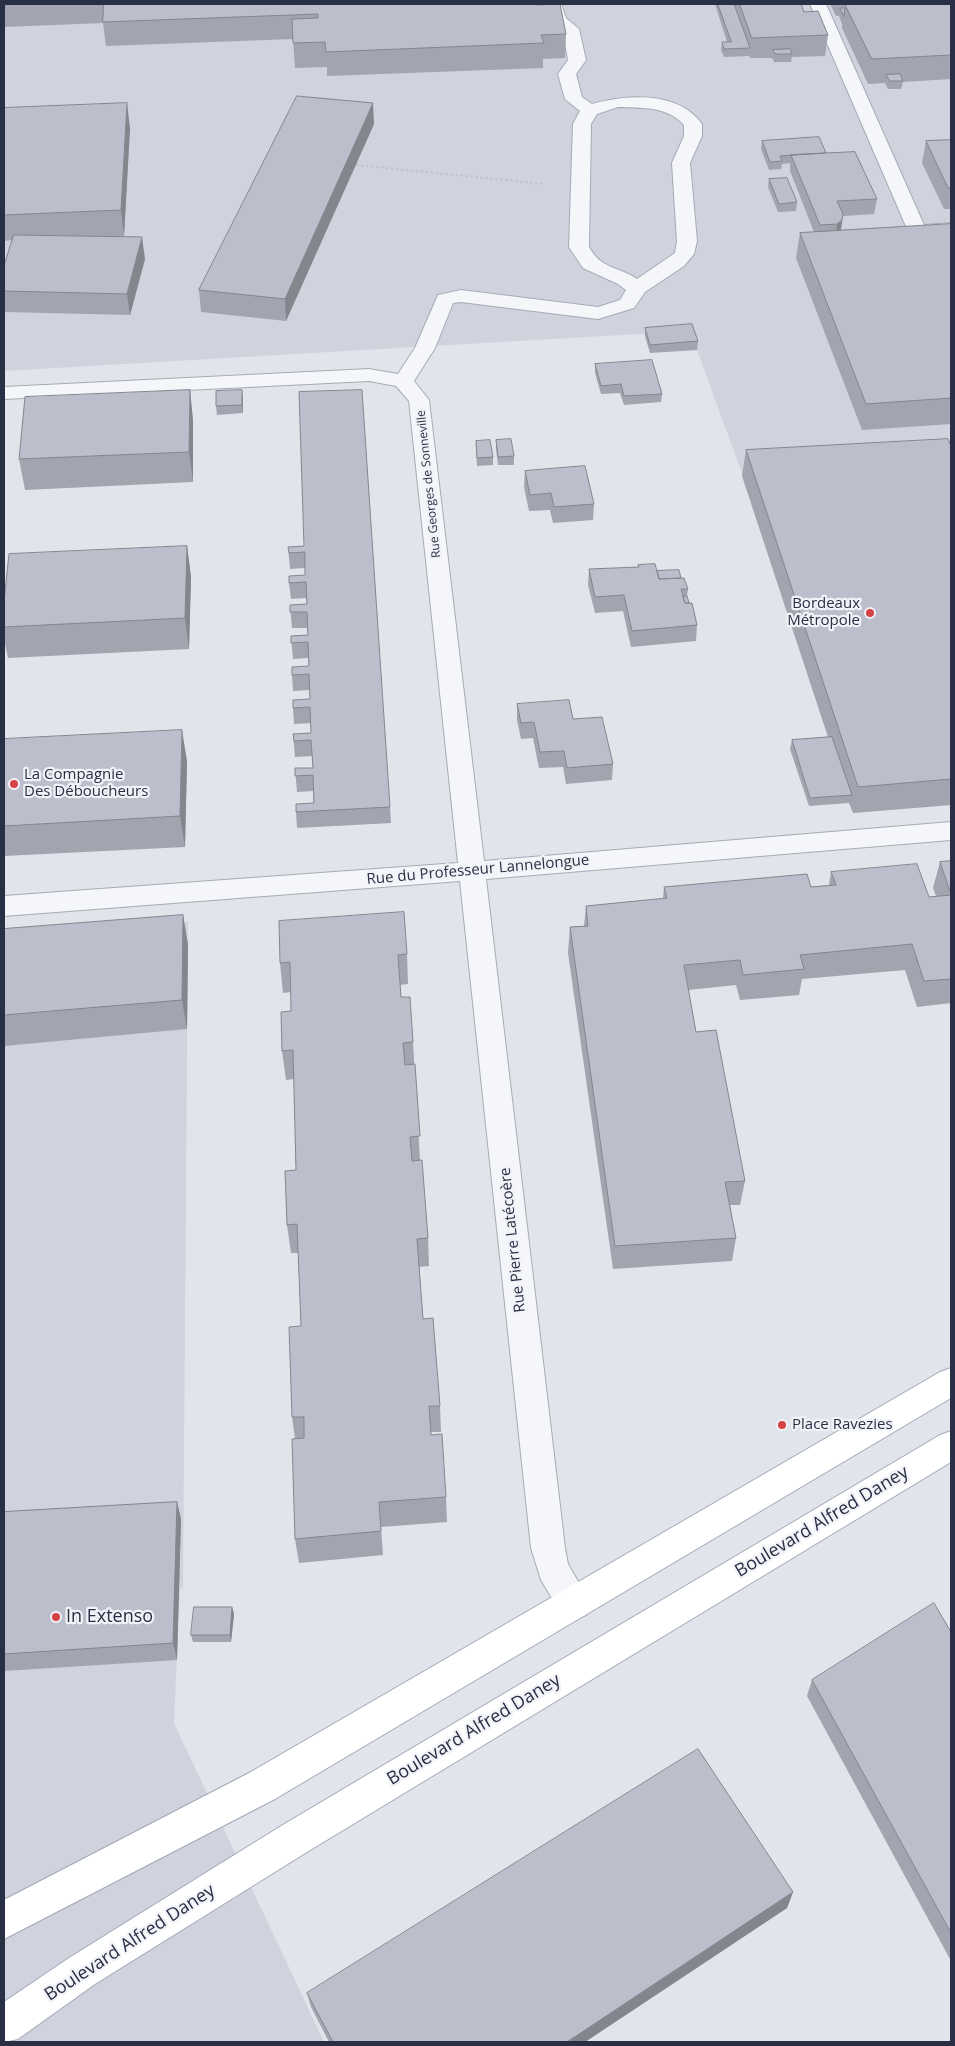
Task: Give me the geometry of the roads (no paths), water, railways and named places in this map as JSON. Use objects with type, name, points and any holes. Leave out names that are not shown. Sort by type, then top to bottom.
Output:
[{"type":"main road","points":[[4,1920],[262,1786],[951,1382]]},
{"type":"main road","name":"Boulevard Alfred Daney","points":[[4,2025],[82,1971],[294,1838],[948,1454]]},
{"type":"street","points":[[554,4],[558,20],[571,30],[577,60],[567,74],[574,99],[590,110]]},
{"type":"street","points":[[818,4],[917,231],[951,229]]},
{"type":"street","points":[[4,393],[369,374],[403,380],[425,348],[445,299],[461,296],[598,313],[628,305],[635,296],[636,289],[677,262],[684,254],[687,242],[681,164],[693,136],[693,124],[682,111],[650,103],[617,102],[590,110],[582,124],[579,247],[590,263],[604,272],[628,280],[636,289]]},
{"type":"street","name":"Rue Georges de Sonneville","points":[[403,380],[419,400],[472,871]]},
{"type":"street","name":"Rue du Professeur Lannelongue","points":[[4,906],[472,871],[951,831]]},
{"type":"street","name":"Rue Pierre Latécoère","points":[[472,871],[548,1548],[552,1569],[574,1604]]},
{"type":"place","name":"Bordeaux Métropole","points":[[870,613]]},
{"type":"place","name":"La Compagnie Des Déboucheurs","points":[[14,784]]},
{"type":"place","name":"Place Ravezies","points":[[782,1425]]},
{"type":"place","name":"In Extenso","points":[[56,1617]]}]
